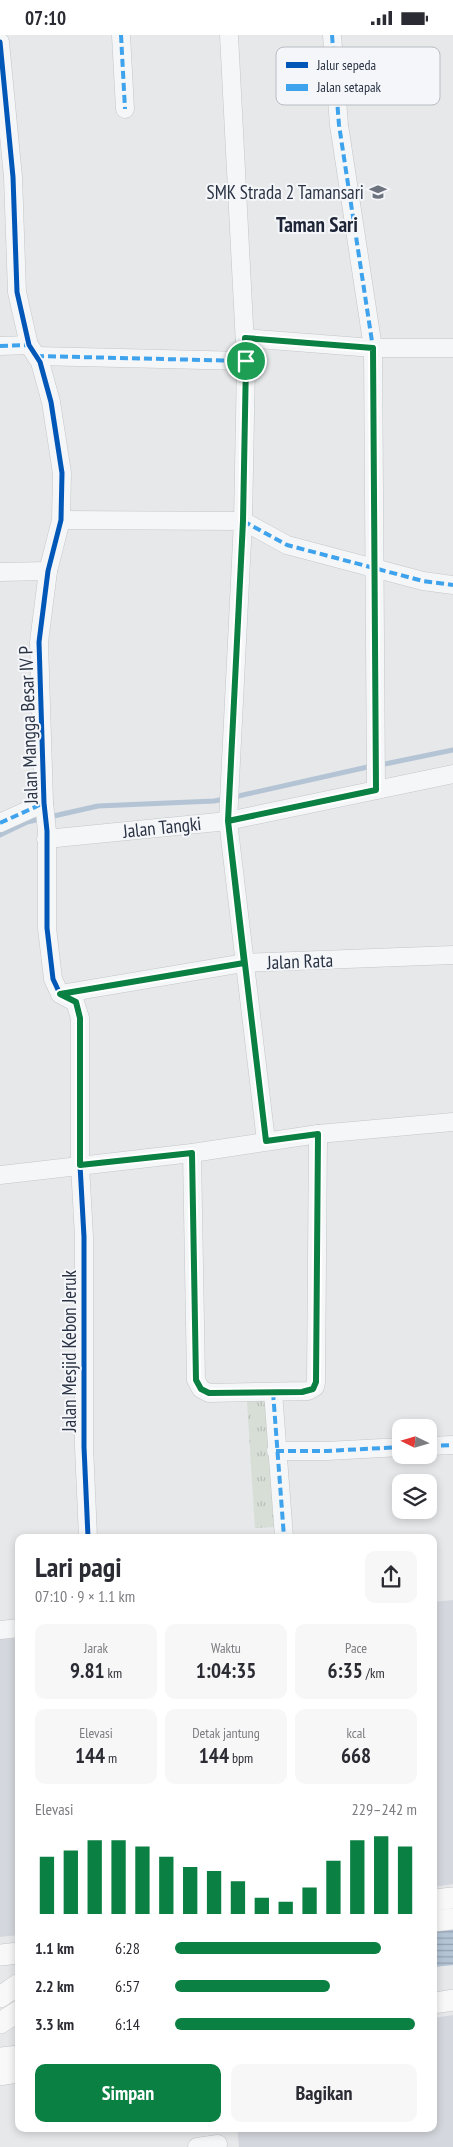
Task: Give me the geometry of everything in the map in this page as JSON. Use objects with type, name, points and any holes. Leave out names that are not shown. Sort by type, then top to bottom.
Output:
[{"type":"main road","points":[[437,1901],[453,1898]]},
{"type":"main road","points":[[437,1921],[453,1919]]},
{"type":"main road","points":[[0,1955],[15,1953]]},
{"type":"main road","points":[[0,1997],[15,1987]]},
{"type":"main road","points":[[437,2003],[453,2000]]},
{"type":"main road","points":[[0,2023],[15,2014]]},
{"type":"main road","points":[[0,2058],[15,2056]]},
{"type":"main road","points":[[0,2075],[15,2073]]},
{"type":"street","points":[[122,35],[125,109]]},
{"type":"street","points":[[229,35],[246,361],[243,521],[228,821],[266,1141]]},
{"type":"street","name":"Jalan Mangga Besar IV P","points":[[0,42],[13,177],[17,292],[33,350],[40,362],[51,402],[62,473],[61,520],[48,571],[39,642],[46,835],[47,928],[53,979],[60,994]]},
{"type":"street","points":[[337,105],[373,348],[376,783]]},
{"type":"street","points":[[245,338],[373,348],[453,347]]},
{"type":"street","points":[[0,346],[33,350],[246,361]]},
{"type":"street","points":[[61,520],[243,521],[287,545],[321,552],[423,581],[453,585]]},
{"type":"street","points":[[0,572],[48,571]]},
{"type":"street","name":"Jalan Tangki","points":[[46,835],[228,821],[376,783],[453,774]]},
{"type":"street","points":[[0,823],[44,806]]},
{"type":"street","name":"Jalan Rata","points":[[60,994],[244,963],[453,955]]},
{"type":"street","points":[[60,994],[76,1002],[80,1018],[80,1165]]},
{"type":"street","points":[[0,1175],[192,1153],[318,1134],[453,1122]]},
{"type":"street","points":[[192,1153],[196,1380],[201,1389],[209,1393],[308,1391],[315,1387],[318,1134]]},
{"type":"street","name":"Jalan Mesjid Kebon Jeruk","points":[[80,1165],[84,1237],[84,1427],[88,1534]]},
{"type":"street","points":[[273,1392],[284,1534]]},
{"type":"street","points":[[438,1446],[453,1445]]},
{"type":"street","points":[[276,1451],[327,1451],[392,1447]]},
{"type":"street","points":[[0,1630],[15,1628]]},
{"type":"street","points":[[197,2147],[218,2139]]},
{"type":"shaded area","points":[[453,1600],[453,1884],[437,1887],[437,1602]]},
{"type":"shaded area","points":[[15,1638],[15,1935],[0,1937],[0,1639]]},
{"type":"shaded area","points":[[453,2015],[453,2147],[239,2147],[237,2132],[437,2132],[437,2018]]},
{"type":"green space","points":[[267,1399],[275,1527],[255,1528],[247,1401]]},
{"type":"water","points":[[453,1922],[453,1965],[437,1967],[437,1924]]},
{"type":"waterway","points":[[380,765],[453,750]]},
{"type":"waterway","points":[[234,797],[372,766]]},
{"type":"waterway","points":[[0,835],[27,822],[98,806],[225,799]]},
{"type":"marked path","points":[[121,35],[125,109]]},
{"type":"marked path","points":[[332,35],[333,47]]},
{"type":"marked path","points":[[337,105],[373,348],[376,790]]},
{"type":"marked path","points":[[0,346],[29,345]]},
{"type":"marked path","points":[[36,356],[246,361]]},
{"type":"marked path","points":[[243,521],[287,545],[423,581],[453,585]]},
{"type":"marked path","points":[[0,823],[44,803]]},
{"type":"marked path","points":[[192,1153],[196,1380],[201,1389],[209,1393],[308,1391],[315,1387],[316,1382],[318,1134]]},
{"type":"marked path","points":[[273,1392],[284,1534]]},
{"type":"marked path","points":[[438,1446],[453,1445]]},
{"type":"marked path","points":[[276,1451],[327,1451],[392,1447]]},
{"type":"cycle path","points":[[0,42],[13,177],[17,292],[29,345],[40,362],[51,402],[62,473],[61,520],[48,571],[39,642],[44,803],[47,831],[47,928],[53,979],[60,994],[75,1002],[80,1018],[80,1165],[84,1237],[84,1447],[88,1534]]},
{"type":"place","name":"SMK Strada 2 Tamansari","points":[[378,192]]},
{"type":"district","name":"Taman Sari","points":[[317,225]]},
{"type":"route","points":[[246,361],[243,521],[228,821],[244,963],[60,994],[76,1002],[80,1018],[80,1165],[192,1153],[196,1380],[201,1389],[209,1393],[302,1392],[313,1389],[316,1382],[318,1134],[266,1141],[228,821],[376,790],[373,348],[245,338],[246,361]]}]
